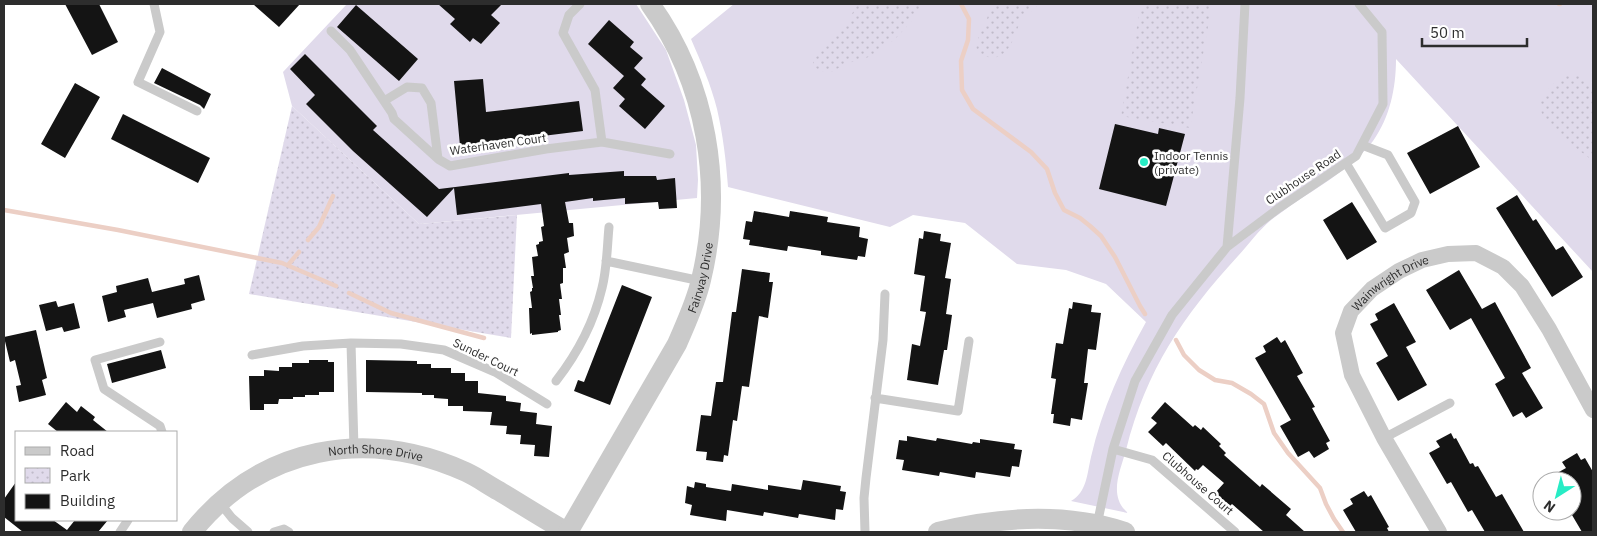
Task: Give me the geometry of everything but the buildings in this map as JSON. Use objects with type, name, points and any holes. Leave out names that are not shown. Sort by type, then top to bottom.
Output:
[{"type":"street","name":"Fairway Drive","points":[[568,532],[672,353],[688,318],[701,282],[706,255],[711,221],[712,185],[708,148],[700,110],[690,78],[676,46],[650,4]]},
{"type":"street","name":"Wainwright Drive","points":[[1439,532],[1384,438],[1352,375],[1343,334],[1350,311],[1372,289],[1399,271],[1422,260],[1448,254],[1476,253],[1503,267],[1522,286],[1549,329],[1593,410]]},
{"type":"street","name":"North Shore Drive","points":[[192,532],[220,503],[257,476],[284,462],[308,454],[354,448],[415,454],[440,462],[468,473],[568,532]]},
{"type":"street","points":[[938,532],[985,522],[1018,518],[1052,519],[1097,525],[1125,532]]},
{"type":"lane","points":[[154,4],[160,32],[138,82],[197,112]]},
{"type":"lane","points":[[580,4],[569,16],[563,33],[595,90],[602,142]]},
{"type":"lane","points":[[1227,247],[1240,98],[1245,4]]},
{"type":"lane","name":"Clubhouse Road","points":[[1097,525],[1113,449],[1135,381],[1172,315],[1227,247],[1279,208],[1356,156],[1383,104],[1382,32],[1359,4]]},
{"type":"lane","name":"Waterhaven Court","points":[[331,31],[350,50],[394,119],[438,159],[450,166],[546,149],[602,142],[670,154]]},
{"type":"lane","points":[[384,101],[407,86],[422,88],[431,103],[438,159]]},
{"type":"lane","points":[[1346,163],[1385,228],[1411,213],[1415,202],[1388,155],[1362,145]]},
{"type":"lane","points":[[556,381],[582,342],[589,326],[602,287],[609,227]]},
{"type":"lane","points":[[606,261],[701,282]]},
{"type":"lane","points":[[866,532],[864,498],[883,340],[885,294]]},
{"type":"lane","points":[[875,398],[958,411],[969,341]]},
{"type":"lane","points":[[160,342],[95,360],[104,390],[160,426],[162,431]]},
{"type":"lane","points":[[351,344],[354,448]]},
{"type":"lane","name":"Sunder Court","points":[[252,355],[303,346],[351,344],[401,344],[444,350],[495,372],[547,404]]},
{"type":"lane","points":[[1384,438],[1450,403]]},
{"type":"lane","name":"Clubhouse Court","points":[[1113,449],[1152,460],[1235,532]]},
{"type":"lane","points":[[220,503],[232,518],[248,532]]},
{"type":"lane","points":[[120,532],[127,521]]},
{"type":"lane","points":[[274,532],[284,529],[289,532]]},
{"type":"green space","points":[[347,4],[636,4],[666,50],[684,100],[696,145],[697,198],[419,224],[292,106],[283,72]]},
{"type":"green space","points":[[734,4],[1593,4],[1593,272],[1396,59],[1395,81],[1391,102],[1384,122],[1373,141],[1365,151],[1345,168],[1262,228],[1200,300],[1169,346],[1144,394],[1134,421],[1117,483],[1118,499],[1128,513],[1071,501],[1083,488],[1107,405],[1121,371],[1146,322],[1106,284],[1066,270],[1017,264],[965,223],[913,215],[890,227],[728,187],[717,109],[709,82],[691,39]]},
{"type":"green space","points":[[858,4],[924,4],[896,38],[879,52],[848,63],[831,72],[821,71],[816,68],[813,63],[815,58],[842,30]]},
{"type":"green space","points":[[992,4],[1039,4],[1022,20],[1006,51],[1000,56],[993,58],[981,54],[976,47]]},
{"type":"green space","points":[[1141,4],[1212,4],[1190,128],[1121,116]]},
{"type":"green space","points":[[1572,74],[1581,76],[1593,86],[1593,161],[1553,128],[1541,112],[1541,101],[1549,88],[1558,80]]},
{"type":"green space","points":[[292,106],[419,224],[517,215],[511,338],[249,294]]},
{"type":"waterway","points":[[961,4],[969,19],[968,40],[961,61],[962,90],[973,109],[1031,152],[1047,169],[1055,193],[1064,210],[1080,218],[1101,236],[1115,257],[1145,314]]},
{"type":"waterway","points":[[308,240],[319,227],[333,196]]},
{"type":"waterway","points":[[4,210],[118,230],[282,263],[336,286]]},
{"type":"waterway","points":[[288,265],[299,252]]},
{"type":"waterway","points":[[349,293],[391,313],[484,338]]},
{"type":"waterway","points":[[1176,340],[1184,355],[1199,370],[1215,380],[1232,383],[1264,404],[1274,433],[1288,453],[1320,488],[1326,504],[1343,532]]},
{"type":"place","name":"Indoor Tennis (private)","points":[[1144,162]]}]
